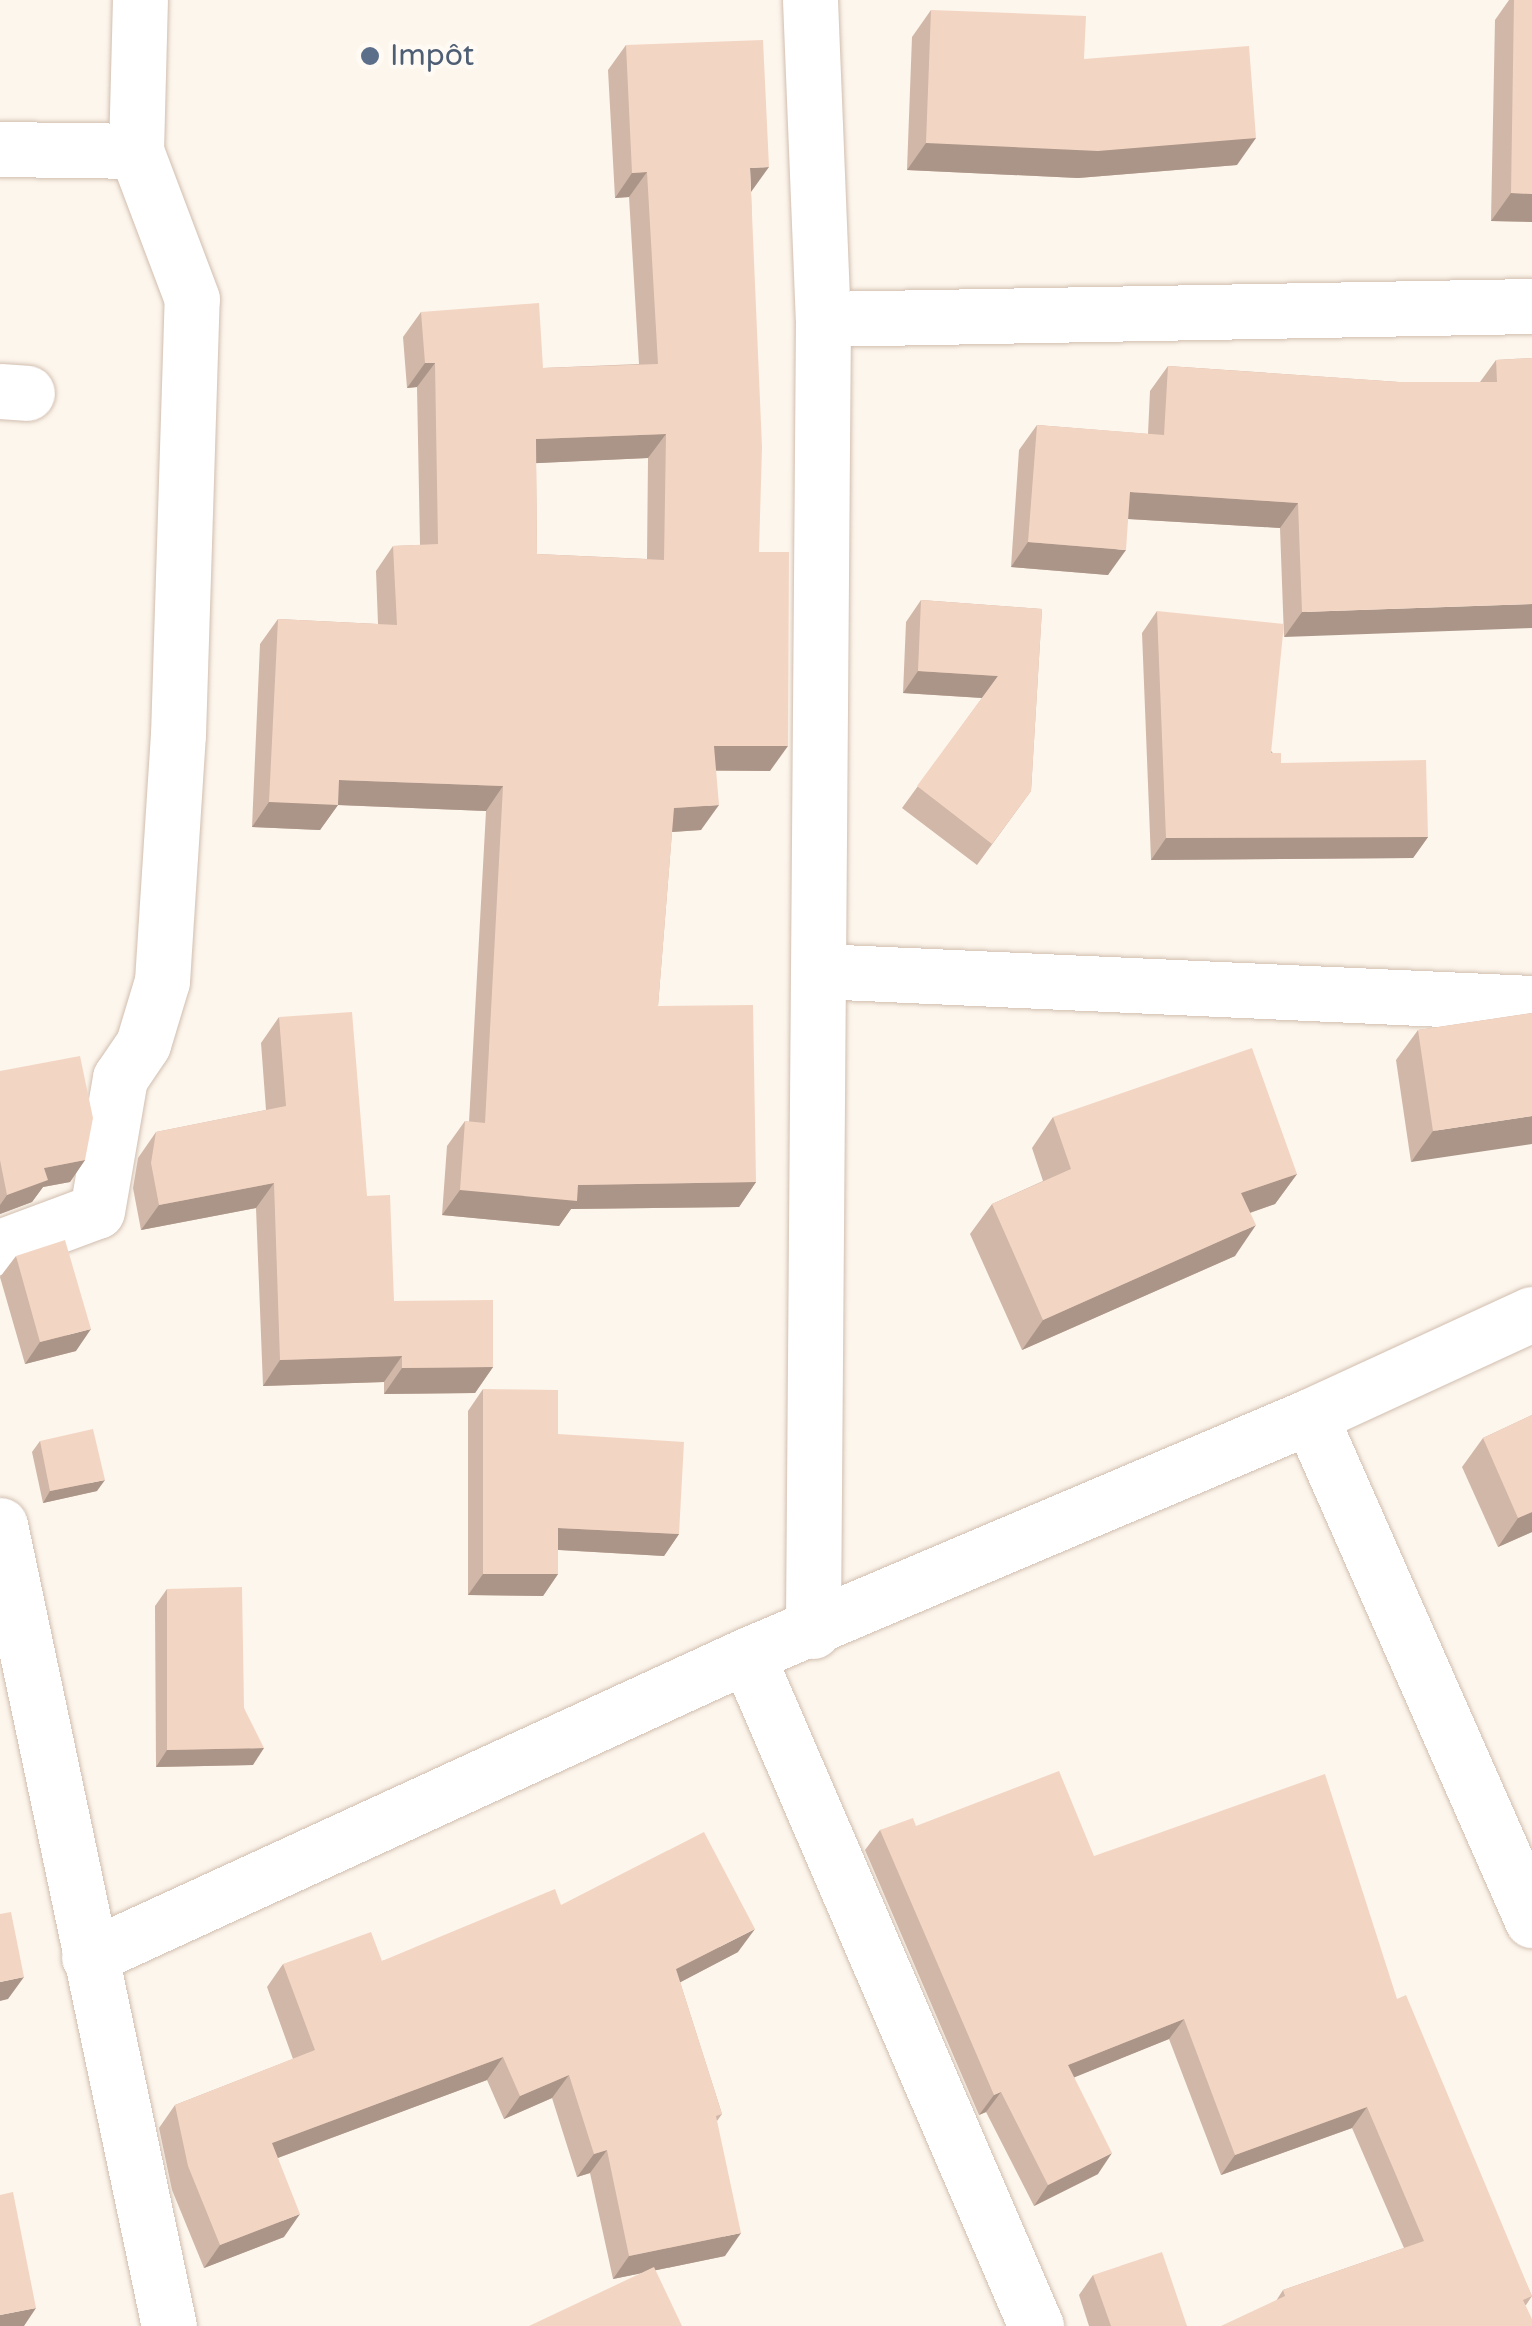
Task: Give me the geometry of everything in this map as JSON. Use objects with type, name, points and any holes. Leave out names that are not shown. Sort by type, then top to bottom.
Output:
[{"type":"street","points":[[0,1247],[97,1211],[120,1078],[143,1044],[162,980],[178,735],[192,299],[136,150],[140,0]]},
{"type":"street","points":[[810,0],[823,319],[813,1630]]},
{"type":"street","points":[[0,149],[136,150]]},
{"type":"street","points":[[823,319],[1532,306]]},
{"type":"street","points":[[818,971],[1532,1003]]},
{"type":"street","points":[[89,1957],[747,1655],[1310,1416],[1532,1314]]},
{"type":"street","points":[[1310,1416],[1532,1920]]},
{"type":"street","points":[[0,1525],[169,2326]]},
{"type":"street","points":[[747,1655],[1036,2326]]},
{"type":"building","points":[[1514,0],[1532,0],[1532,194],[1511,193]]},
{"type":"building","points":[[931,10],[1086,16],[1084,59],[1249,46],[1256,138],[1098,151],[926,143]]},
{"type":"building","points":[[763,40],[769,167],[750,168],[762,447],[759,552],[789,552],[788,746],[714,746],[719,805],[674,808],[658,1006],[753,1005],[756,1182],[578,1185],[577,1201],[460,1190],[465,1121],[485,1123],[503,786],[339,780],[338,805],[269,802],[278,619],[397,625],[393,546],[438,544],[435,363],[425,363],[421,312],[539,303],[543,368],[658,364],[647,172],[632,173],[626,45]],"holes":[[[666,434],[664,560],[537,554],[536,439]]]},
{"type":"building","points":[[1532,358],[1532,604],[1302,612],[1298,503],[1130,492],[1126,550],[1028,542],[1037,425],[1164,435],[1168,366],[1399,382],[1497,382],[1496,360]]},
{"type":"building","points":[[921,600],[1042,609],[1031,791],[992,844],[917,786],[998,676],[918,671]]},
{"type":"building","points":[[1157,611],[1284,624],[1271,753],[1281,753],[1281,763],[1426,760],[1428,837],[1166,838]]},
{"type":"building","points":[[352,1012],[367,1196],[390,1195],[394,1301],[493,1300],[493,1367],[402,1368],[402,1356],[280,1360],[274,1183],[159,1205],[151,1163],[156,1132],[286,1106],[279,1017]]},
{"type":"building","points":[[1532,1013],[1532,1116],[1433,1131],[1418,1030]]},
{"type":"building","points":[[1252,1048],[1297,1174],[1241,1193],[1256,1225],[1043,1320],[992,1204],[1071,1169],[1053,1117]]},
{"type":"building","points":[[80,1056],[93,1118],[85,1160],[44,1168],[48,1180],[7,1195],[0,1160],[0,1071]]},
{"type":"building","points":[[65,1240],[91,1329],[40,1342],[16,1256]]},
{"type":"building","points":[[483,1389],[558,1390],[558,1434],[684,1442],[679,1534],[558,1528],[558,1574],[483,1574]]},
{"type":"building","points":[[1532,1415],[1532,1512],[1518,1518],[1483,1438]]},
{"type":"building","points":[[93,1429],[105,1480],[50,1491],[40,1441]]},
{"type":"building","points":[[242,1587],[244,1708],[264,1748],[167,1750],[167,1589]]},
{"type":"building","points":[[1059,1771],[1094,1856],[1325,1774],[1397,1999],[1406,1995],[1532,2296],[1523,2300],[1532,2326],[1221,2326],[1285,2296],[1283,2290],[1424,2241],[1367,2107],[1235,2155],[1184,2019],[1068,2065],[1112,2153],[1048,2185],[1001,2092],[994,2095],[880,1830],[913,1818],[916,1826]]},
{"type":"building","points":[[704,1832],[755,1929],[676,1969],[722,2114],[716,2116],[741,2233],[629,2256],[607,2150],[594,2154],[569,2075],[520,2096],[503,2057],[272,2143],[300,2214],[220,2245],[188,2166],[175,2105],[315,2050],[283,1964],[371,1932],[382,1961],[555,1889],[561,1905]]},
{"type":"building","points":[[11,1912],[24,1977],[0,1982],[0,1914]]},
{"type":"building","points":[[13,2192],[36,2308],[0,2315],[0,2195]]},
{"type":"building","points":[[1162,2252],[1187,2326],[1111,2326],[1093,2275]]},
{"type":"building","points":[[654,2267],[682,2326],[529,2326]]},
{"type":"place","name":"Impôt","points":[[370,56]]}]
